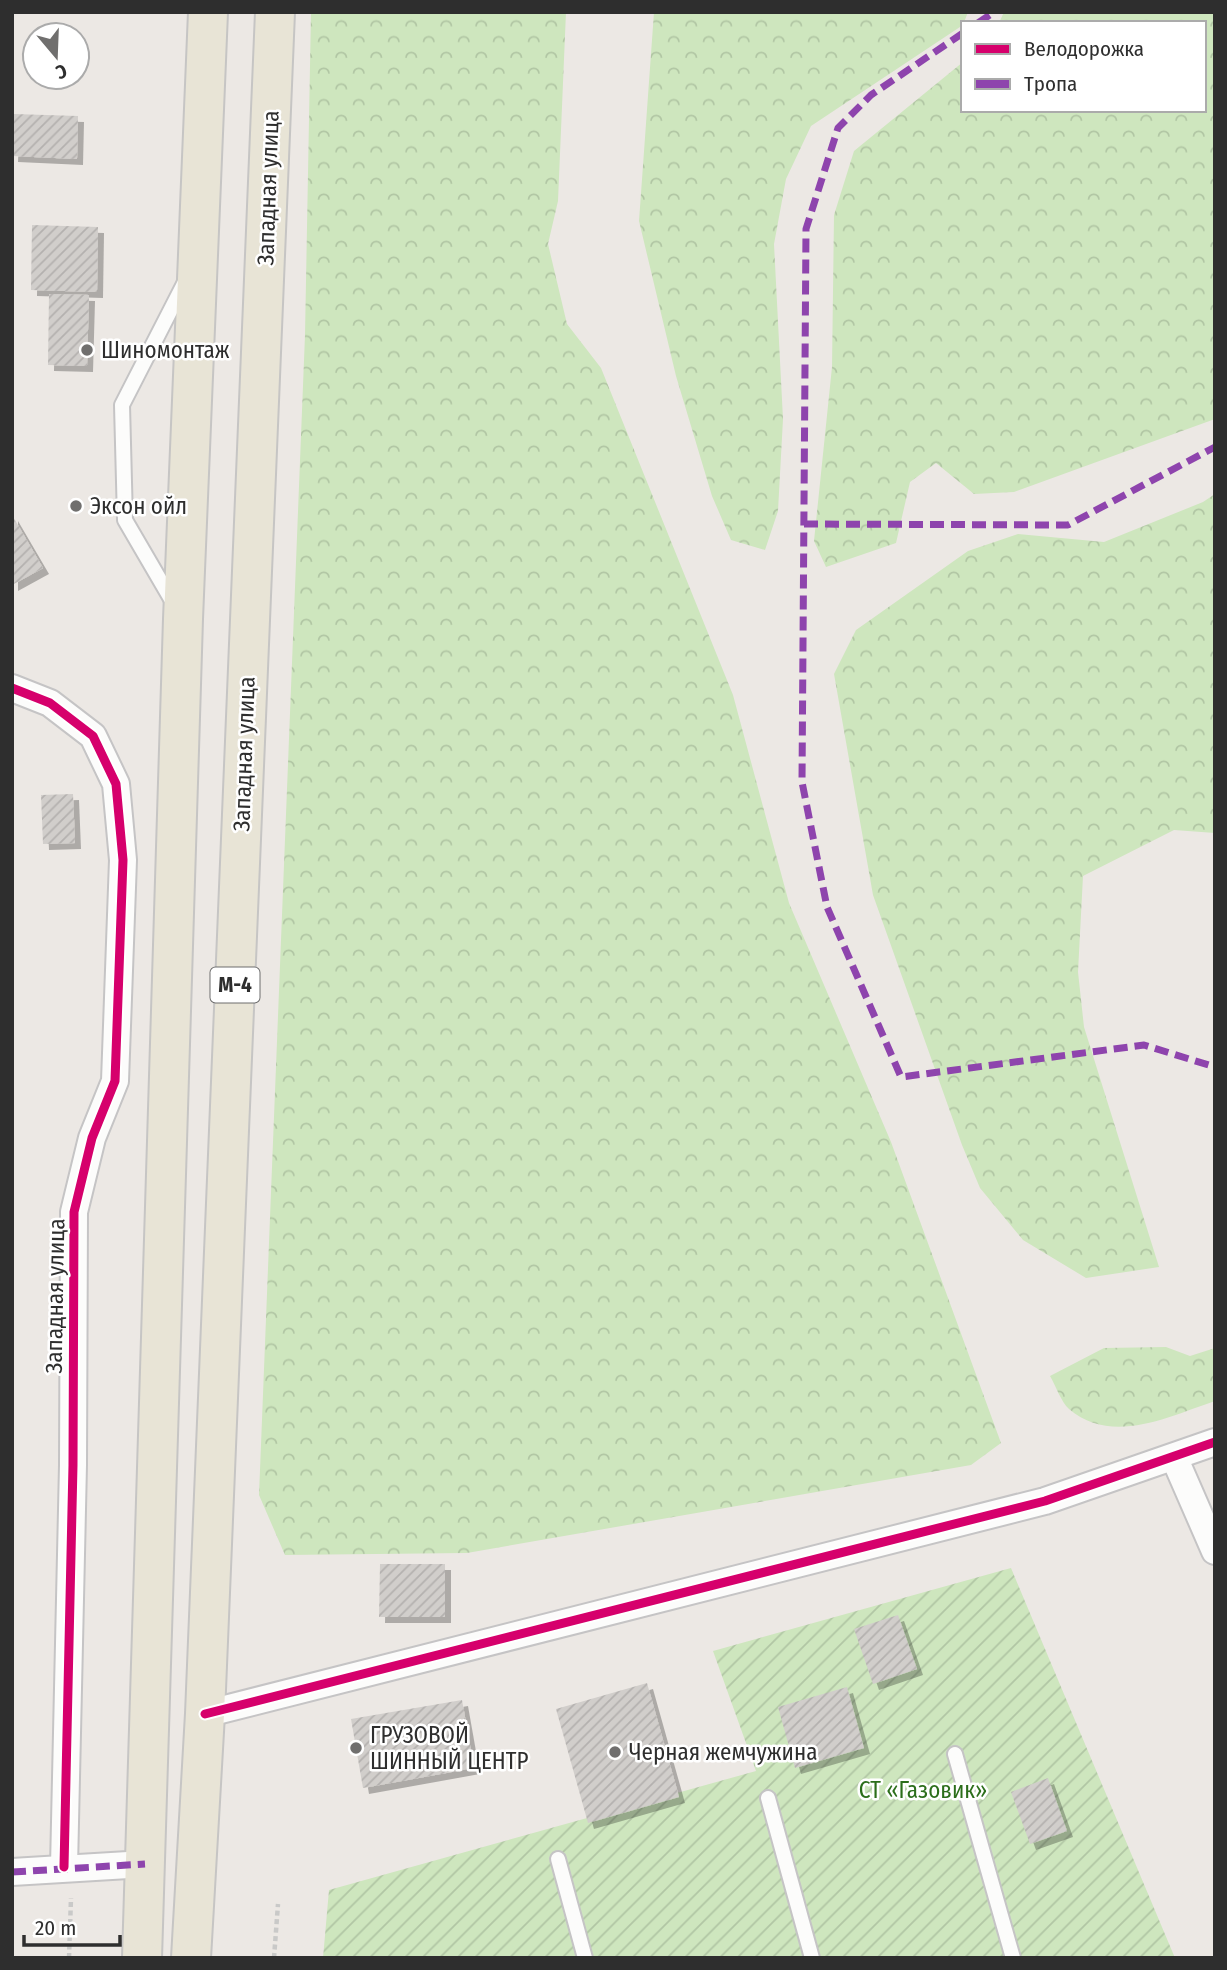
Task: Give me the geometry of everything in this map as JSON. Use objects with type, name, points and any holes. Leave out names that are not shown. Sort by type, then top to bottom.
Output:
[{"type":"main road","points":[[142,1958],[183,620],[208,12]]},
{"type":"main road","name":"Западная улица","points":[[191,1958],[205,1714],[275,12]]},
{"type":"street","name":"Западная улица","points":[[12,688],[50,704],[93,737],[116,784],[123,860],[115,1081],[92,1138],[74,1212],[73,1465],[64,1867]]},
{"type":"street","points":[[205,1714],[1045,1501],[1215,1442]]},
{"type":"street","points":[[1174,1457],[1215,1551]]},
{"type":"street","points":[[12,1872],[145,1864]]},
{"type":"lane","points":[[183,620],[125,520],[122,405],[198,255]]},
{"type":"lane","points":[[955,1754],[1013,1958]]},
{"type":"lane","points":[[768,1798],[812,1958]]},
{"type":"lane","points":[[558,1859],[585,1958]]},
{"type":"path","points":[[69,1958],[71,1898]]},
{"type":"path","points":[[274,1958],[278,1904]]},
{"type":"green space","points":[[311,12],[566,12],[558,201],[548,244],[567,324],[601,368],[733,695],[789,903],[891,1142],[1001,1443],[971,1465],[467,1553],[285,1555],[259,1495],[305,335]]},
{"type":"green space","points":[[654,12],[968,12],[965,21],[961,21],[961,26],[811,126],[786,179],[774,244],[783,419],[778,511],[765,550],[731,540],[712,496],[676,376],[639,221]]},
{"type":"green space","points":[[1004,12],[1215,12],[1215,419],[1014,492],[974,494],[936,463],[910,482],[896,543],[826,567],[814,541],[832,367],[834,215],[854,151],[961,64],[961,112],[1206,112],[1206,21],[1000,21]]},
{"type":"green space","points":[[1215,494],[1215,833],[1174,830],[1083,876],[1078,972],[1084,1027],[1159,1267],[1086,1278],[1023,1240],[980,1188],[962,1145],[873,895],[834,674],[856,630],[968,551],[1018,534],[1104,542],[1203,502]]},
{"type":"green space","points":[[1166,1347],[1190,1356],[1215,1348],[1215,1401],[1160,1420],[1122,1427],[1104,1425],[1086,1420],[1069,1409],[1050,1376],[1104,1348]]},
{"type":"green space","name":"СТ «Газовик»","points":[[1011,1568],[1175,1958],[323,1958],[329,1890],[756,1771],[713,1651]]},
{"type":"building","points":[[14,114],[78,116],[77,159],[12,156]]},
{"type":"building","points":[[32,225],[98,227],[97,292],[31,290]]},
{"type":"building","points":[[49,294],[89,295],[87,366],[48,365]]},
{"type":"building","points":[[12,515],[43,568],[12,585]]},
{"type":"building","points":[[73,794],[75,843],[43,844],[41,795]]},
{"type":"building","points":[[380,1564],[445,1564],[445,1617],[379,1617]]},
{"type":"building","points":[[898,1615],[917,1669],[873,1684],[854,1629]]},
{"type":"building","points":[[647,1683],[679,1797],[588,1823],[556,1709]]},
{"type":"building","points":[[847,1687],[864,1748],[795,1768],[778,1707]]},
{"type":"building","points":[[462,1700],[474,1768],[363,1788],[351,1719]]},
{"type":"building","points":[[1048,1778],[1067,1831],[1030,1844],[1011,1792]]},
{"type":"marked path","points":[[981,21],[994,12]]},
{"type":"marked path","points":[[961,34],[871,95],[838,128],[806,229],[802,782],[827,907],[901,1077],[1144,1045],[1215,1067]]},
{"type":"marked path","points":[[804,524],[1068,525],[1215,447]]},
{"type":"marked path","points":[[12,1872],[145,1864]]},
{"type":"cycle path","points":[[12,688],[50,703],[93,736],[116,784],[123,860],[115,1081],[92,1138],[74,1212],[73,1465],[64,1867]]},
{"type":"cycle path","points":[[205,1714],[1045,1501],[1215,1442]]},
{"type":"place","name":"Шиномонтаж","points":[[87,350]]},
{"type":"place","name":"Эксон ойл","points":[[76,506]]},
{"type":"place","name":"ГРУЗОВОЙ ШИННЫЙ ЦЕНТР","points":[[356,1748]]},
{"type":"place","name":"Черная жемчужина","points":[[615,1752]]}]
